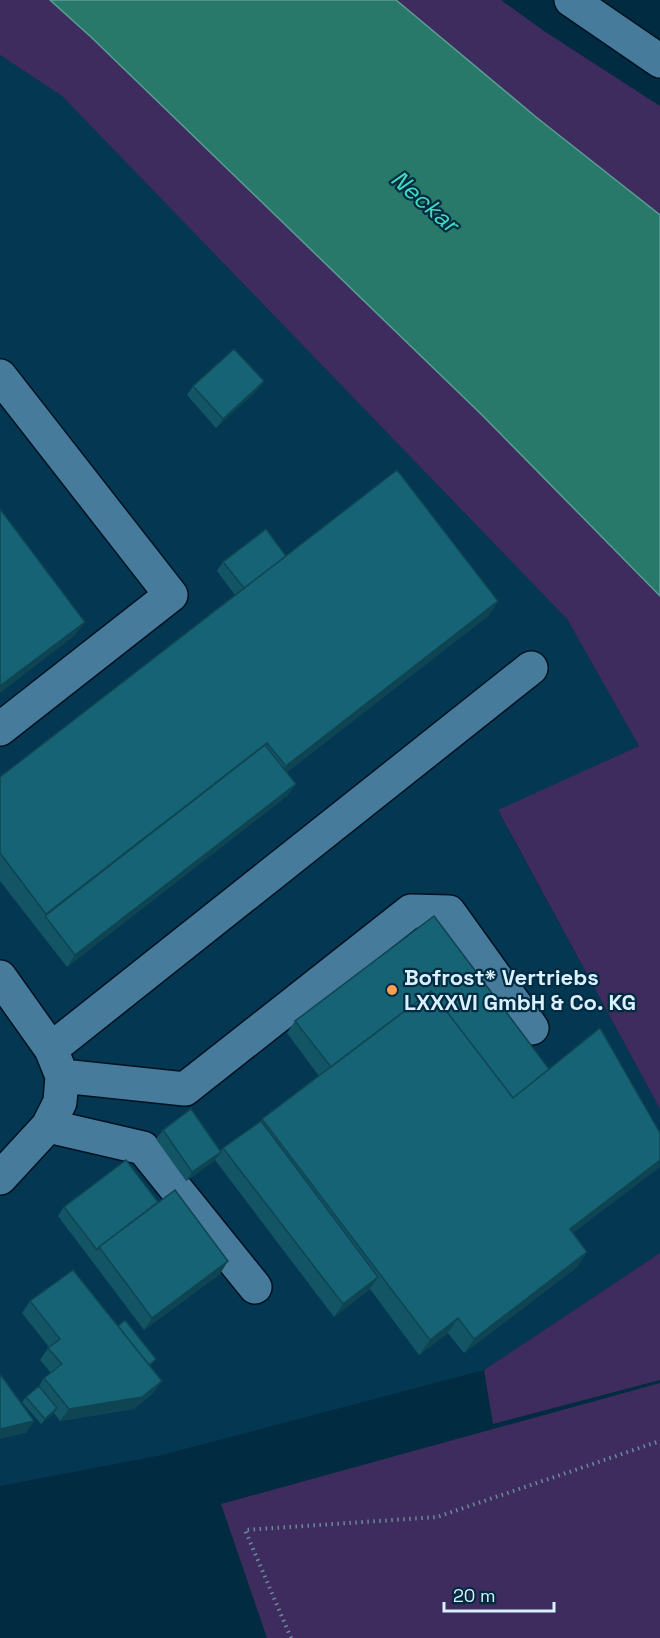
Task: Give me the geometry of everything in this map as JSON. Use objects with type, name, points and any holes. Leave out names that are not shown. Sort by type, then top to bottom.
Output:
[{"type":"street","points":[[571,0],[660,61]]},
{"type":"street","points":[[0,376],[171,595],[0,729]]},
{"type":"street","points":[[56,1062],[531,668]]},
{"type":"street","points":[[56,1062],[185,1089],[411,911],[449,912],[532,1028]]},
{"type":"street","points":[[0,977],[56,1062],[60,1101],[48,1126],[0,1178]]},
{"type":"street","points":[[48,1126],[143,1148],[255,1287]]},
{"type":"path","points":[[291,1638],[244,1530],[437,1516],[660,1441]]},
{"type":"shaded area","points":[[0,0],[50,0],[91,37],[482,415],[660,596],[660,1109],[498,810],[639,746],[567,619],[62,96],[0,55]]},
{"type":"shaded area","points":[[396,0],[501,0],[544,31],[660,106],[660,215],[536,117]]},
{"type":"shaded area","points":[[0,55],[62,96],[567,619],[639,746],[498,811],[660,1109],[660,1253],[484,1370],[162,1455],[0,1486]]},
{"type":"shaded area","points":[[660,1253],[660,1380],[493,1424],[484,1370]]},
{"type":"shaded area","points":[[660,1383],[660,1638],[267,1638],[221,1504]]},
{"type":"water","name":"Neckar","points":[[50,0],[396,0],[536,117],[660,215],[660,596],[482,415]]},
{"type":"building","points":[[234,349],[264,381],[223,419],[193,386]]},
{"type":"building","points":[[397,470],[498,601],[286,766],[267,743],[46,914],[0,853],[0,777]]},
{"type":"building","points":[[0,509],[85,622],[0,686]]},
{"type":"building","points":[[266,529],[286,556],[244,588],[223,562]]},
{"type":"building","points":[[265,745],[296,784],[75,955],[45,916]]},
{"type":"building","points":[[434,916],[549,1069],[513,1098],[431,991],[331,1067],[295,1021]]},
{"type":"building","points":[[431,991],[513,1098],[600,1028],[660,1133],[660,1160],[570,1229],[587,1252],[474,1339],[458,1318],[430,1340],[262,1119]]},
{"type":"building","points":[[191,1109],[221,1152],[192,1172],[163,1130]]},
{"type":"building","points":[[261,1121],[378,1277],[343,1304],[223,1148]]},
{"type":"building","points":[[126,1160],[158,1202],[97,1250],[64,1207]]},
{"type":"building","points":[[175,1190],[228,1261],[152,1318],[99,1247]]},
{"type":"building","points":[[73,1270],[162,1381],[142,1397],[69,1409],[44,1378],[62,1364],[48,1348],[60,1339],[30,1301]]},
{"type":"building","points":[[125,1320],[156,1359],[149,1365],[118,1326]]},
{"type":"building","points":[[0,1374],[34,1421],[0,1429]]},
{"type":"building","points":[[39,1386],[57,1408],[45,1419],[26,1397]]},
{"type":"place","name":"Bofrost* Vertriebs LXXXVI GmbH & Co. KG","points":[[392,990]]}]
